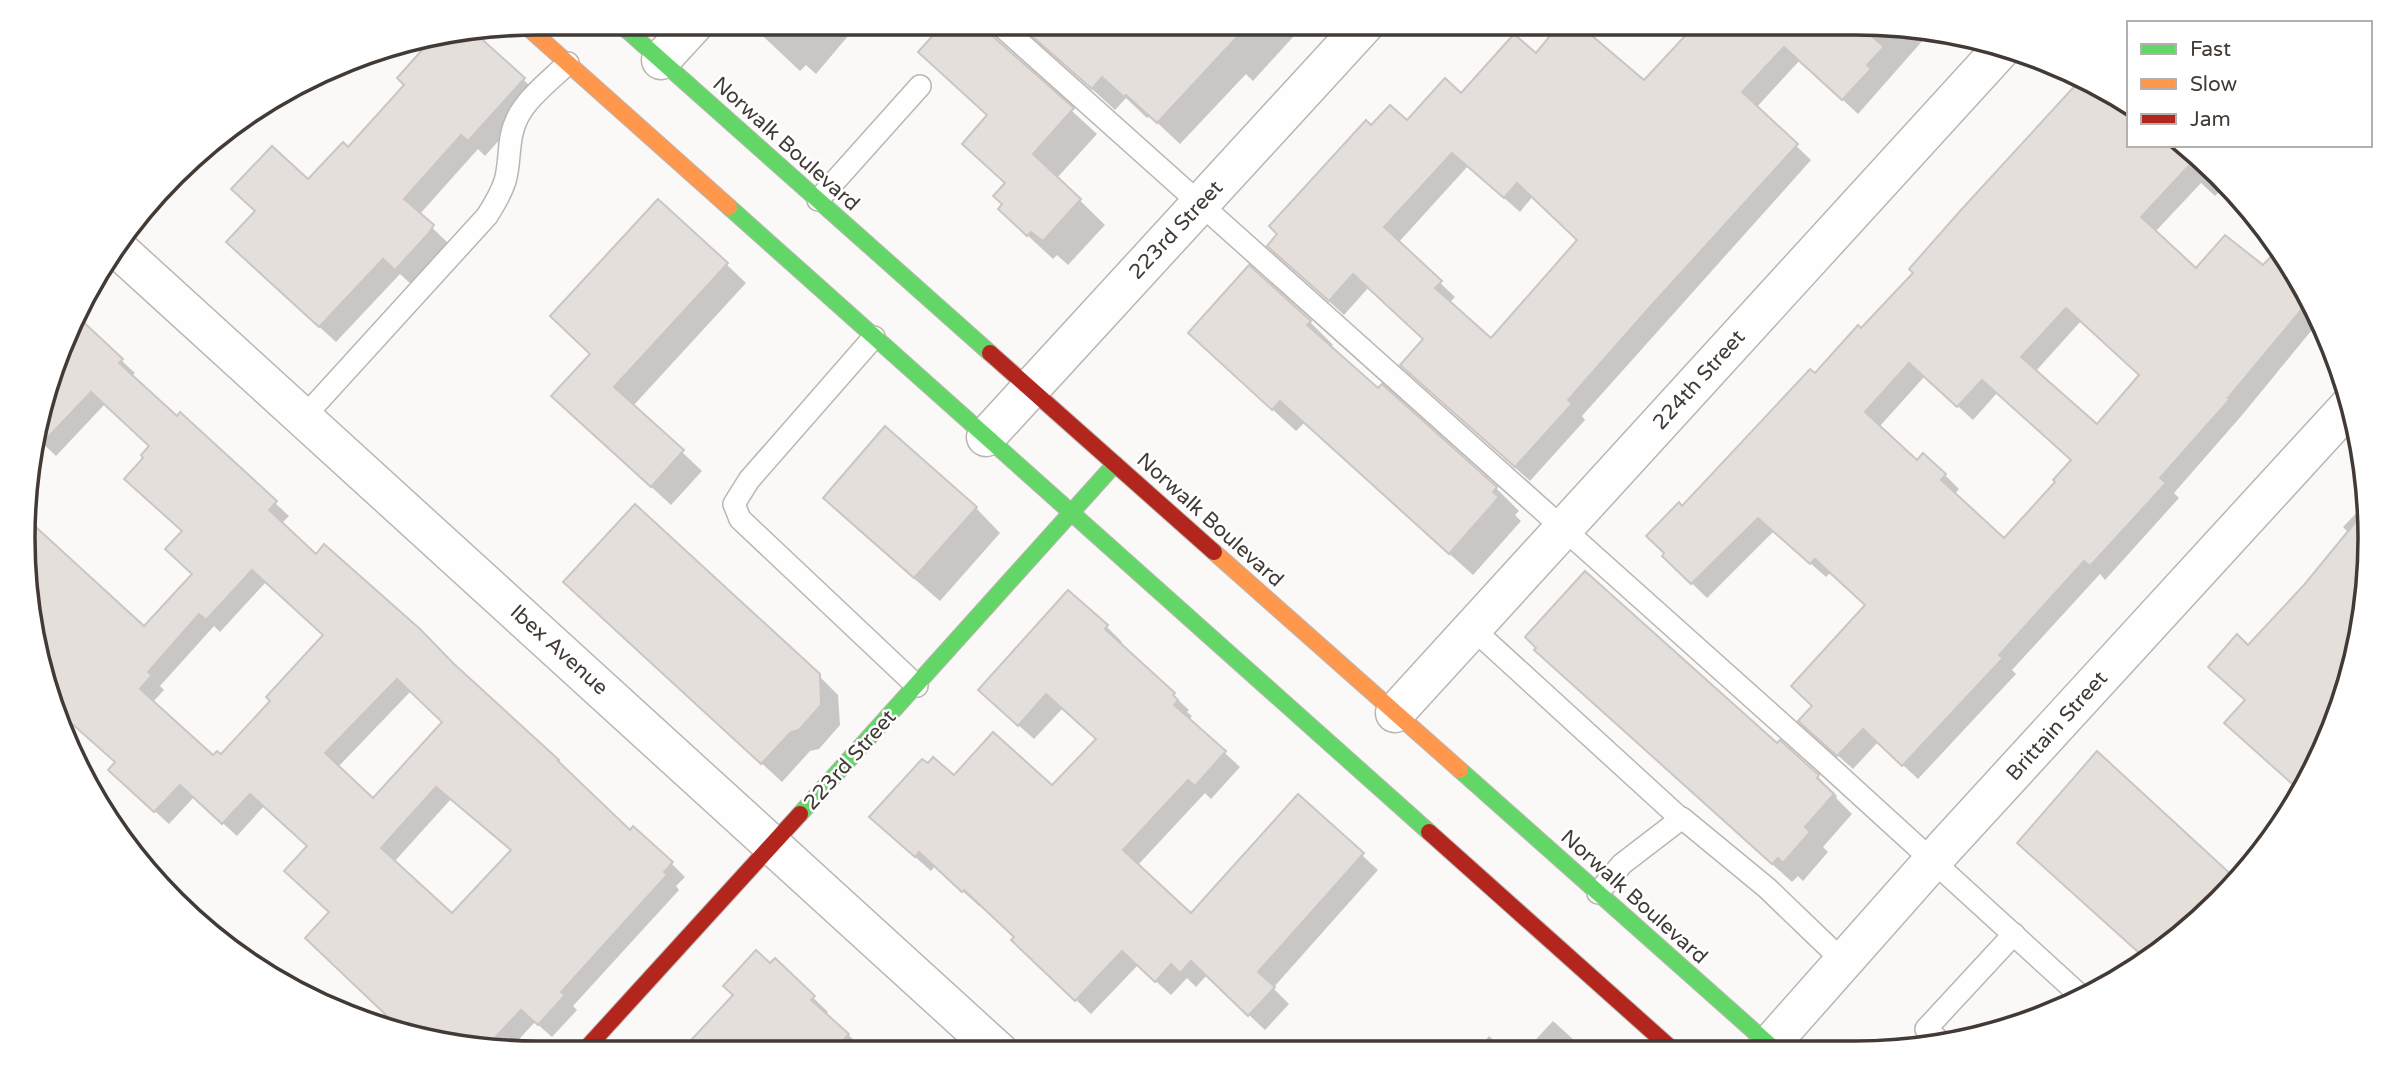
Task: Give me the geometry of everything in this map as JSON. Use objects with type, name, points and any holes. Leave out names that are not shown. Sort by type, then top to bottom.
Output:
[{"type":"main road","points":[[535,35],[1664,1041]]},
{"type":"main road","name":"Norwalk Boulevard","points":[[633,35],[1762,1041]]},
{"type":"main road","name":"223rd Street","points":[[593,1041],[1115,464]]},
{"type":"street","points":[[661,60],[684,35]]},
{"type":"street","name":"223rd Street","points":[[986,437],[1355,35]]},
{"type":"street","name":"224th Street","points":[[1395,713],[1995,55]]},
{"type":"street","name":"Ibex Avenue","points":[[124,254],[987,1041]]},
{"type":"street","name":"Brittain Street","points":[[1776,1041],[1933,861],[2342,414]]},
{"type":"lane","points":[[1011,35],[2075,990]]},
{"type":"lane","points":[[303,418],[487,216],[498,199],[505,180],[510,137],[517,118],[529,102],[568,64]]},
{"type":"lane","points":[[818,200],[920,86]]},
{"type":"lane","points":[[874,337],[749,480],[734,504],[740,519],[917,686]]},
{"type":"lane","points":[[1472,628],[1681,819],[1767,888],[1844,962]]},
{"type":"lane","points":[[1598,893],[1622,863],[1681,819]]},
{"type":"lane","points":[[1933,1035],[1926,1028],[2014,934]]},
{"type":"building","points":[[933,35],[991,35],[1074,108],[1033,154],[1081,199],[1043,241],[1031,232],[1027,236],[998,209],[1002,204],[993,196],[1005,183],[962,144],[987,115],[918,52]]},
{"type":"building","points":[[1031,35],[1239,35],[1157,123],[1102,77],[1092,89]]},
{"type":"building","points":[[1513,35],[1536,53],[1551,35],[1591,35],[1644,80],[1686,35],[1871,35],[1884,47],[1867,65],[1871,69],[1842,100],[1784,47],[1742,92],[1798,144],[1568,400],[1572,404],[1515,467],[1400,365],[1423,339],[1353,274],[1329,301],[1267,246],[1277,234],[1269,226],[1366,120],[1371,125],[1390,105],[1407,120],[1445,78],[1461,93]],"holes":[[[1452,153],[1504,198],[1517,183],[1577,240],[1491,338],[1435,288],[1442,281],[1384,227]]]},
{"type":"building","points":[[481,38],[525,78],[468,141],[461,135],[404,199],[434,225],[428,234],[395,270],[383,259],[319,327],[226,242],[255,211],[231,189],[272,146],[308,179],[343,142],[348,147],[404,85],[397,78],[423,49]]},
{"type":"building","points":[[2075,86],[2127,116],[2127,147],[2171,147],[2191,164],[2141,217],[2196,268],[2225,235],[2263,265],[2271,256],[2302,309],[2228,398],[2230,399],[2160,478],[2166,483],[2090,566],[2084,561],[1999,655],[2003,658],[1902,766],[1863,729],[1837,756],[1798,721],[1812,706],[1791,686],[1865,605],[1815,559],[1810,564],[1758,518],[1691,584],[1646,536],[1679,502],[1682,506],[1810,369],[1815,373],[1858,325],[1861,328],[1913,273],[1909,269]],"holes":[[[2066,308],[2139,375],[2097,424],[2021,357]],[[1909,363],[1957,407],[1982,380],[2071,460],[2053,480],[2055,482],[2004,538],[1941,480],[1946,474],[1923,453],[1917,460],[1865,412]]]},
{"type":"building","points":[[658,199],[728,263],[614,387],[684,450],[651,487],[551,396],[590,354],[550,316]]},
{"type":"building","points":[[1249,265],[1311,321],[1307,325],[1378,388],[1382,384],[1497,487],[1493,492],[1499,497],[1449,554],[1280,401],[1272,410],[1188,333]]},
{"type":"building","points":[[84,323],[123,359],[119,363],[177,416],[180,412],[277,501],[269,510],[316,554],[324,544],[420,629],[630,830],[633,826],[673,862],[664,872],[667,875],[561,992],[565,995],[538,1025],[521,1010],[494,1039],[440,1031],[389,1018],[305,938],[329,912],[284,871],[307,846],[250,794],[222,824],[180,785],[154,812],[108,770],[115,762],[70,722],[52,668],[39,604],[35,526],[144,626],[192,574],[165,549],[182,531],[124,479],[143,458],[141,455],[149,446],[91,392],[45,440],[62,376]],"holes":[[[252,570],[323,635],[266,697],[270,701],[221,754],[217,751],[213,755],[140,689],[152,675],[148,672],[199,614],[206,620]],[[397,679],[442,722],[373,798],[325,753]],[[436,787],[511,850],[452,913],[381,848]]]},
{"type":"building","points":[[885,426],[977,507],[914,578],[823,498]]},
{"type":"building","points":[[635,504],[820,674],[821,705],[799,730],[791,732],[761,764],[563,582]]},
{"type":"building","points":[[2357,520],[2354,604],[2341,668],[2320,730],[2293,785],[2224,723],[2245,700],[2208,667],[2237,634],[2248,645],[2304,585]]},
{"type":"building","points":[[1585,571],[1777,743],[1780,740],[1819,775],[1817,778],[1834,794],[1805,827],[1810,832],[1783,863],[1778,858],[1772,864],[1534,650],[1536,648],[1525,637]]},
{"type":"building","points":[[1068,590],[1108,625],[1105,629],[1175,693],[1173,695],[1178,700],[1174,705],[1226,751],[1195,786],[1188,780],[1123,850],[1191,913],[1298,794],[1364,853],[1258,972],[1275,987],[1248,1016],[1191,961],[1180,973],[1171,964],[1155,982],[1122,951],[1075,1001],[1011,940],[1014,937],[964,890],[962,892],[919,852],[915,857],[869,817],[922,759],[928,763],[933,757],[954,775],[993,732],[1052,785],[1096,739],[1046,694],[1018,726],[978,690]]},
{"type":"building","points":[[2097,751],[2230,873],[2187,916],[2139,953],[2017,843]]},
{"type":"building","points":[[756,950],[770,963],[775,958],[815,996],[811,1000],[849,1034],[843,1041],[690,1041],[733,995],[723,986]]},
{"type":"traffic: fast","points":[[632,35],[990,353]]},
{"type":"traffic: fast","points":[[729,207],[1429,832]]},
{"type":"traffic: fast","points":[[800,814],[1115,464]]},
{"type":"traffic: fast","points":[[1460,770],[1765,1041]]},
{"type":"traffic: slow","points":[[536,35],[729,207]]},
{"type":"traffic: slow","points":[[1214,552],[1460,770]]},
{"type":"traffic: jam","points":[[990,353],[1214,552]]},
{"type":"traffic: jam","points":[[593,1041],[800,814]]},
{"type":"traffic: jam","points":[[1429,832],[1663,1041]]}]
